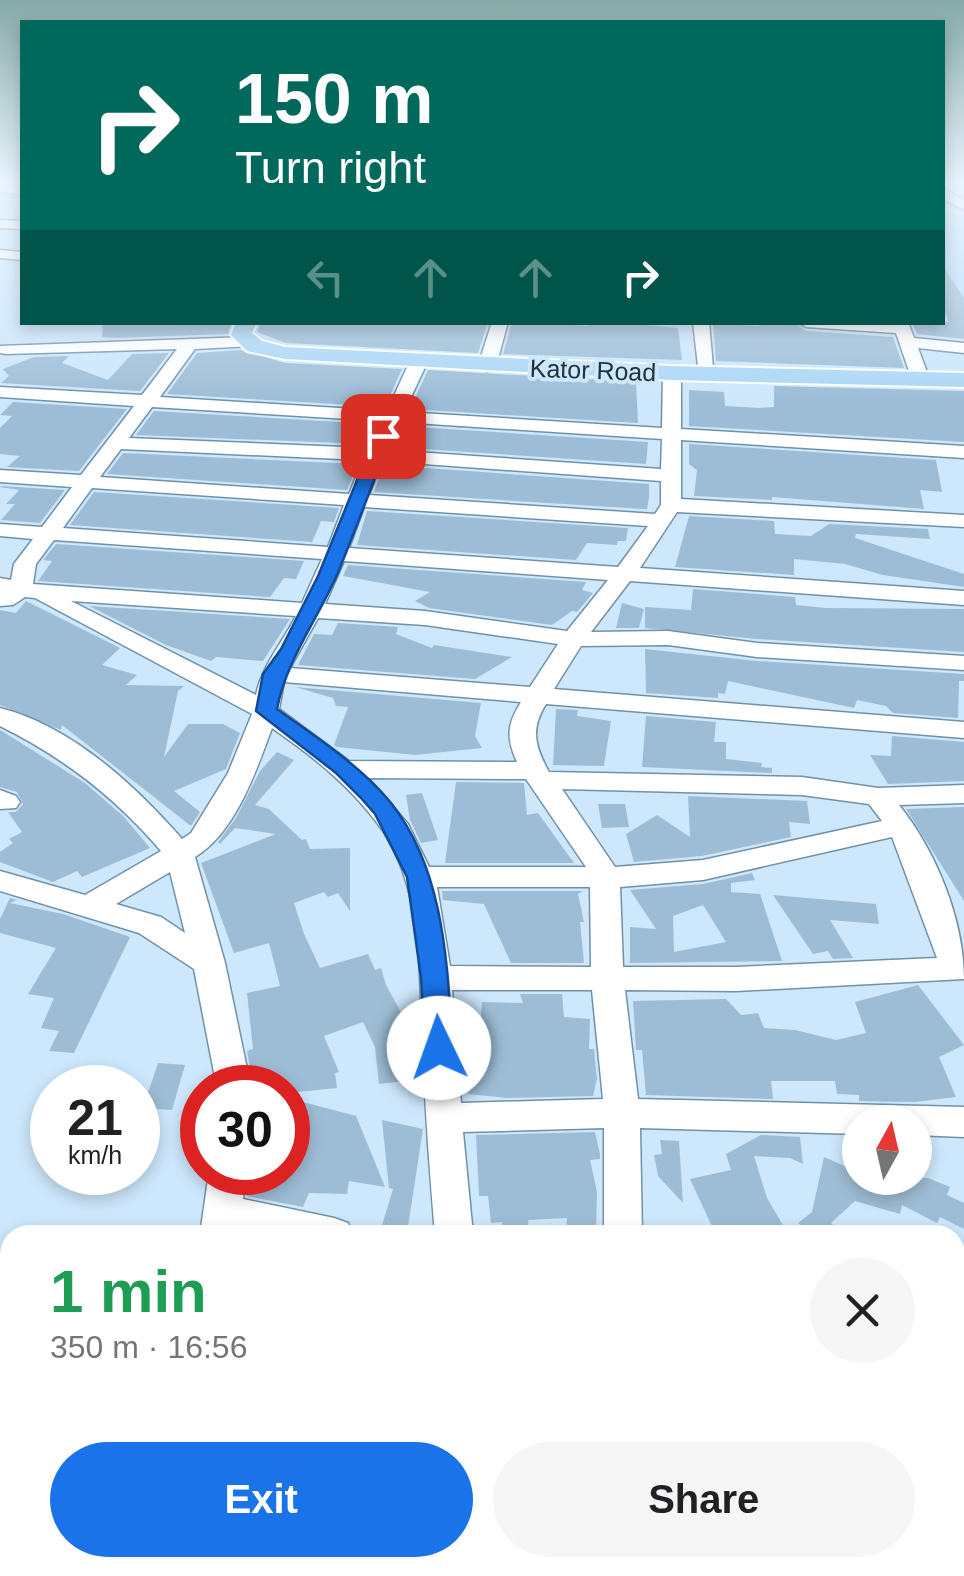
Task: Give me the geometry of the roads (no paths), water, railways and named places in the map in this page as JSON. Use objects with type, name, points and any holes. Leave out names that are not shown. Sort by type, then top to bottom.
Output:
[{"type":"main road","name":"Kator Road","points":[[247,332],[285,353],[418,363],[672,374],[964,380]]},
{"type":"street","points":[[487,366],[499,325]]},
{"type":"street","points":[[700,325],[708,375]]},
{"type":"street","points":[[838,325],[902,331],[964,348]]},
{"type":"street","points":[[3,350],[24,327]]},
{"type":"street","points":[[902,331],[920,380]]},
{"type":"street","points":[[3,350],[126,342],[188,344],[247,332]]},
{"type":"street","points":[[0,604],[18,588],[25,564],[188,344]]},
{"type":"street","points":[[87,908],[201,840],[223,806],[242,773],[266,711],[274,674],[291,650],[337,554],[374,457],[418,363]]},
{"type":"street","points":[[623,1225],[622,1112],[608,978],[605,876],[590,846],[537,775],[522,744],[522,721],[573,639],[667,513],[673,476],[672,374]]},
{"type":"street","points":[[0,392],[670,433],[960,457]]},
{"type":"street","points":[[118,443],[264,448],[673,476]]},
{"type":"street","points":[[0,476],[356,500],[964,520]]},
{"type":"street","points":[[0,530],[964,598]]},
{"type":"street","points":[[18,588],[444,620],[573,639],[668,638],[758,650],[964,663]]},
{"type":"street","points":[[18,588],[266,711],[344,768],[384,811],[420,877],[435,978],[453,1225]]},
{"type":"street","points":[[274,674],[964,730]]},
{"type":"street","points":[[0,716],[62,746],[98,772],[151,821],[180,855],[209,964],[229,1065]]},
{"type":"street","points":[[344,768],[802,786],[878,797],[964,794]]},
{"type":"street","points":[[435,978],[736,979],[957,969],[959,963],[901,826],[878,797]]},
{"type":"street","points":[[420,877],[652,877],[704,870],[901,826]]},
{"type":"street","points":[[0,882],[150,925],[209,964]]},
{"type":"street","points":[[444,1118],[622,1112],[964,1122]]},
{"type":"street","points":[[221,1223],[225,1195]]}]
